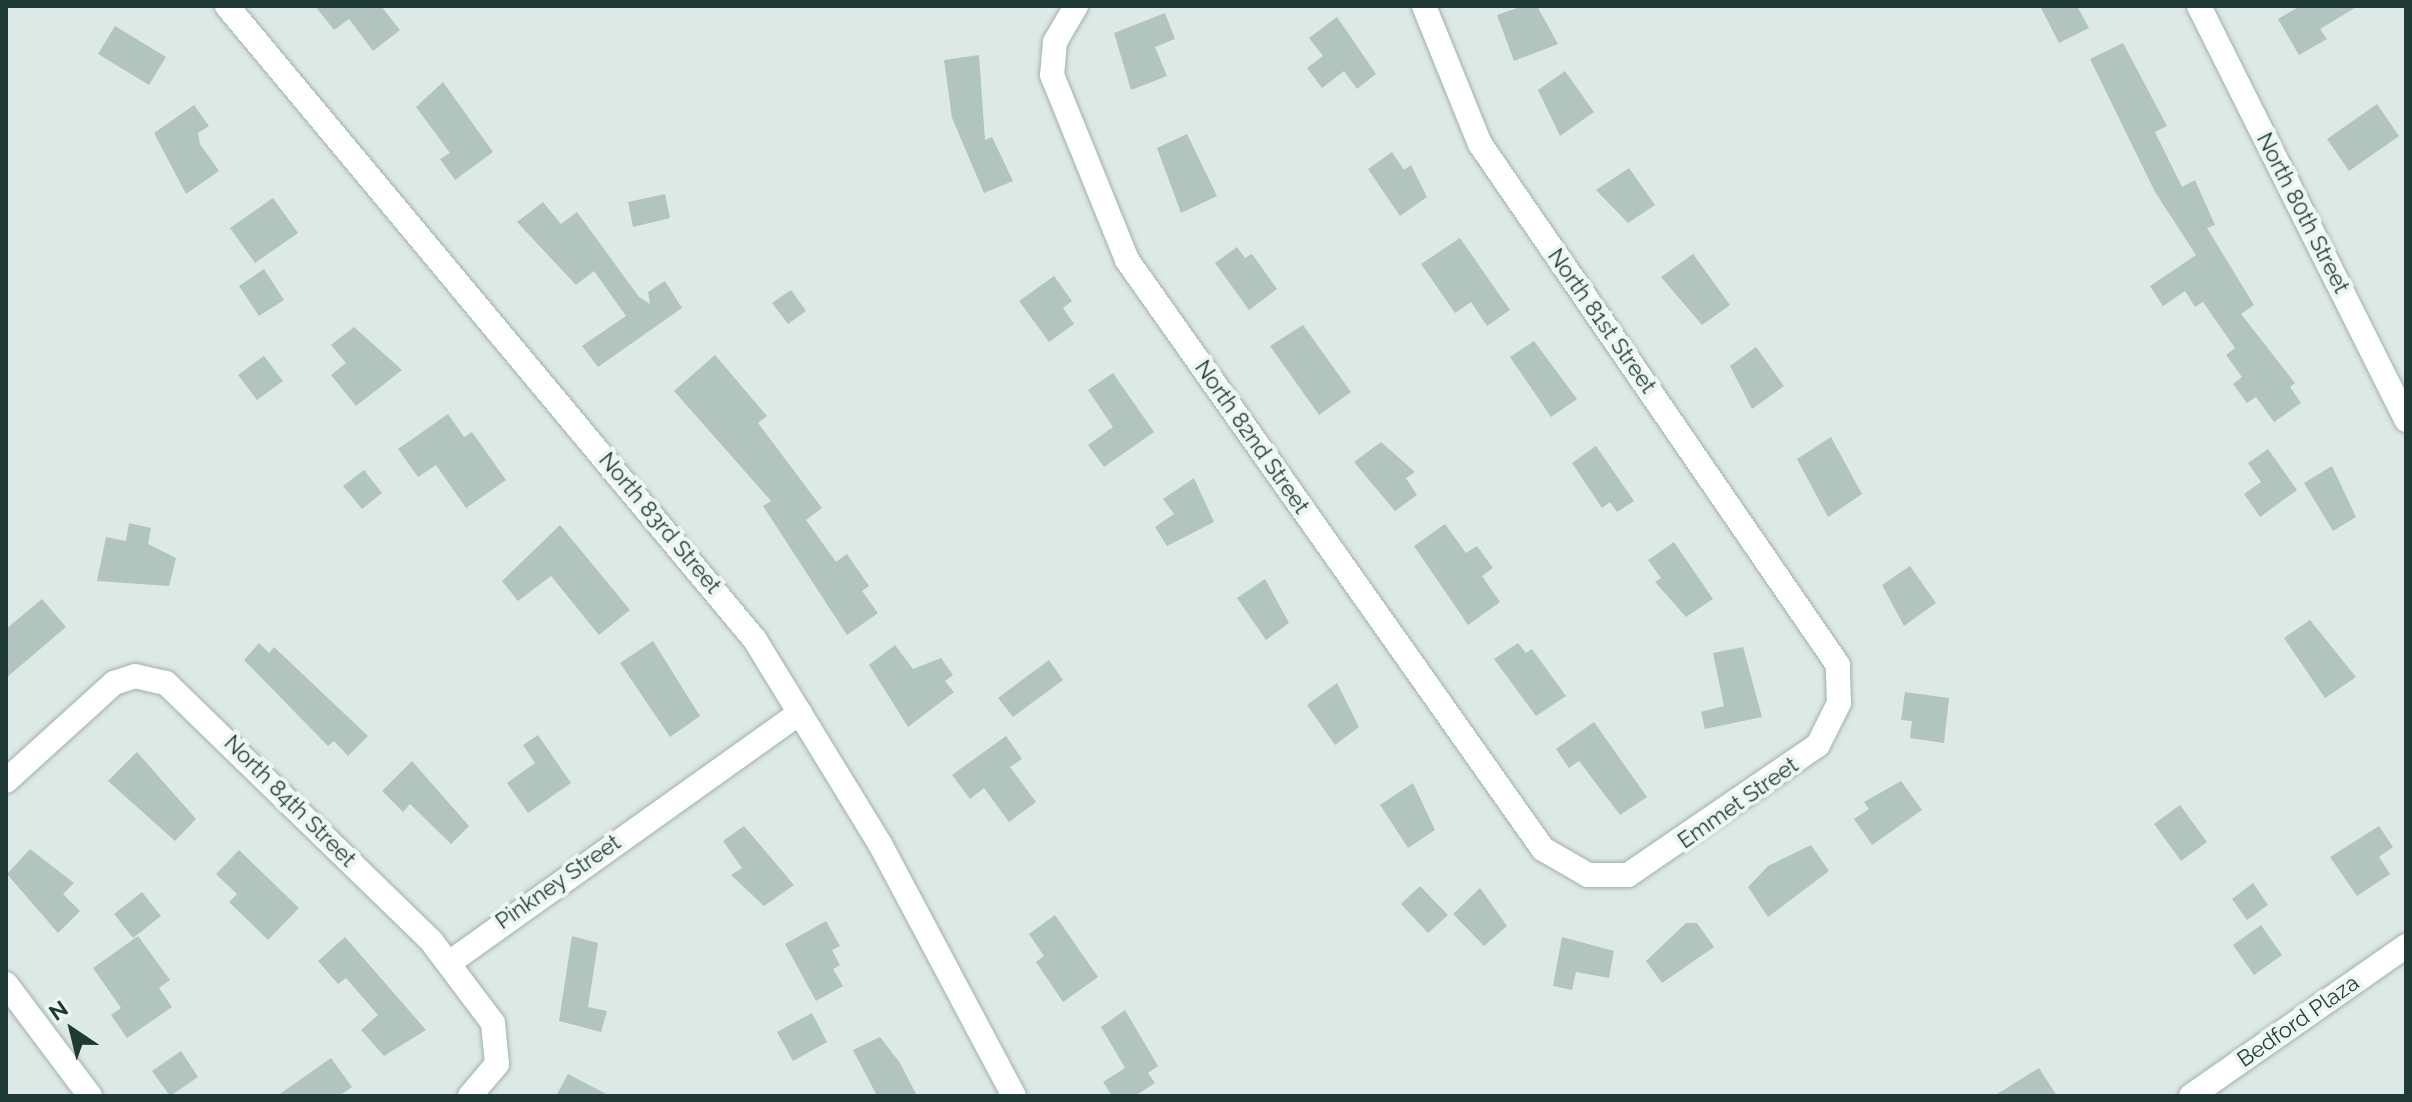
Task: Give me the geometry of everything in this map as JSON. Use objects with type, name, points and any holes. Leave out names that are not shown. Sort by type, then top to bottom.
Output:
[{"type":"street","name":"North 83rd Street","points":[[227,6],[708,577],[800,713],[880,844],[1014,1096]]},
{"type":"street","name":"North 81st Street","points":[[1424,6],[1487,155],[1812,618]]},
{"type":"street","name":"North 80th Street","points":[[2199,6],[2406,420]]},
{"type":"street","name":"North 82nd Street","points":[[1076,7],[1055,42],[1052,75],[1114,236],[1535,838]]},
{"type":"street","name":"Emmet Street","points":[[1535,838],[1567,868],[1628,875],[1800,760],[1831,728],[1839,703],[1838,665],[1812,618]]},
{"type":"street","name":"North 84th Street","points":[[6,781],[114,683],[135,676],[166,683],[449,963]]},
{"type":"street","name":"Pinkney Street","points":[[449,963],[800,713]]},
{"type":"street","name":"Bedford Plaza","points":[[2191,1096],[2406,946]]},
{"type":"street","points":[[449,963],[498,1035],[497,1064],[470,1096]]},
{"type":"street","points":[[6,984],[90,1096]]},
{"type":"building","points":[[315,6],[381,6],[400,30],[373,51],[349,19],[334,30]]},
{"type":"building","points":[[1523,6],[1537,6],[1558,44],[1514,61],[1497,15]]},
{"type":"building","points":[[2040,6],[2077,6],[2089,28],[2059,43]]},
{"type":"building","points":[[2300,6],[2358,6],[2320,29],[2327,39],[2299,55],[2278,19]]},
{"type":"building","points":[[1165,13],[1175,39],[1155,47],[1167,76],[1131,90],[1114,33]]},
{"type":"building","points":[[1337,17],[1376,74],[1357,89],[1344,71],[1322,88],[1307,68],[1323,56],[1309,38]]},
{"type":"building","points":[[115,26],[166,57],[149,85],[98,54]]},
{"type":"building","points":[[2123,43],[2167,126],[2155,132],[2182,187],[2195,180],[2215,225],[2207,228],[2254,305],[2241,314],[2295,383],[2290,387],[2301,403],[2274,422],[2256,397],[2247,403],[2233,384],[2242,377],[2226,355],[2235,348],[2203,302],[2195,307],[2185,291],[2163,306],[2150,286],[2196,255],[2155,192],[2090,59]]},
{"type":"building","points":[[979,55],[985,140],[992,137],[1013,181],[984,193],[952,118],[944,60]]},
{"type":"building","points":[[1565,71],[1594,112],[1560,136],[1538,90]]},
{"type":"building","points":[[443,82],[493,152],[455,180],[440,159],[450,153],[416,107]]},
{"type":"building","points":[[2377,104],[2399,136],[2349,171],[2327,139]]},
{"type":"building","points":[[194,105],[209,126],[198,133],[200,144],[219,171],[186,194],[154,133]]},
{"type":"building","points":[[1187,134],[1217,196],[1181,213],[1157,148]]},
{"type":"building","points":[[1392,152],[1404,170],[1411,165],[1427,197],[1400,216],[1368,169]]},
{"type":"building","points":[[1629,168],[1655,205],[1628,223],[1596,190]]},
{"type":"building","points":[[665,194],[670,218],[633,227],[628,202]]},
{"type":"building","points":[[273,198],[298,233],[255,263],[230,228]]},
{"type":"building","points":[[543,202],[561,224],[577,212],[639,297],[650,304],[648,292],[665,281],[682,308],[598,367],[582,346],[626,316],[594,271],[576,285],[517,222]]},
{"type":"building","points":[[1460,238],[1510,310],[1487,326],[1471,302],[1455,313],[1421,264]]},
{"type":"building","points":[[1237,247],[1245,258],[1252,254],[1277,289],[1249,310],[1215,263]]},
{"type":"building","points":[[1693,254],[1730,305],[1702,325],[1661,277]]},
{"type":"building","points":[[264,269],[284,300],[259,316],[239,286]]},
{"type":"building","points":[[1054,276],[1072,301],[1063,308],[1074,324],[1049,342],[1019,301]]},
{"type":"building","points":[[791,290],[806,311],[788,324],[772,303]]},
{"type":"building","points":[[1303,325],[1351,392],[1319,415],[1270,346]]},
{"type":"building","points":[[354,327],[402,370],[356,406],[331,375],[346,363],[331,345]]},
{"type":"building","points":[[1534,341],[1577,399],[1551,417],[1510,357]]},
{"type":"building","points":[[1756,347],[1784,386],[1752,409],[1730,366]]},
{"type":"building","points":[[715,355],[767,416],[758,423],[822,508],[806,520],[836,562],[847,554],[869,586],[862,591],[878,613],[847,635],[763,506],[771,501],[674,391]]},
{"type":"building","points":[[264,356],[283,381],[257,400],[238,375]]},
{"type":"building","points":[[1113,373],[1154,432],[1104,467],[1088,445],[1113,427],[1088,390]]},
{"type":"building","points":[[448,414],[464,437],[472,432],[506,480],[466,508],[436,465],[418,477],[398,449]]},
{"type":"building","points":[[1831,437],[1862,494],[1828,517],[1797,459]]},
{"type":"building","points":[[1381,442],[1415,472],[1406,478],[1417,495],[1395,511],[1354,462]]},
{"type":"building","points":[[1596,446],[1634,501],[1617,512],[1610,502],[1602,508],[1572,463]]},
{"type":"building","points":[[2268,449],[2297,490],[2260,517],[2244,494],[2261,482],[2248,463]]},
{"type":"building","points":[[2332,466],[2356,517],[2333,531],[2304,483]]},
{"type":"building","points":[[364,470],[382,493],[362,509],[343,486]]},
{"type":"building","points":[[1194,478],[1214,522],[1167,546],[1155,527],[1174,514],[1163,499]]},
{"type":"building","points":[[129,523],[151,528],[148,544],[176,558],[169,586],[97,581],[106,537],[126,541]]},
{"type":"building","points":[[1445,524],[1466,553],[1477,546],[1493,568],[1482,576],[1500,602],[1468,625],[1414,546]]},
{"type":"building","points":[[560,525],[630,610],[599,635],[551,576],[518,601],[502,581]]},
{"type":"building","points":[[1674,542],[1713,599],[1686,617],[1655,582],[1661,578],[1648,560]]},
{"type":"building","points":[[1910,566],[1936,603],[1904,626],[1882,585]]},
{"type":"building","points":[[1265,579],[1289,623],[1266,640],[1237,598]]},
{"type":"building","points":[[42,599],[66,627],[6,678],[6,629]]},
{"type":"building","points":[[2310,620],[2356,677],[2325,698],[2284,638]]},
{"type":"building","points":[[653,641],[700,716],[670,737],[620,663]]},
{"type":"building","points":[[259,643],[269,653],[274,647],[368,736],[348,756],[334,741],[328,746],[244,660]]},
{"type":"building","points":[[1518,643],[1526,653],[1532,649],[1566,696],[1536,716],[1494,659]]},
{"type":"building","points":[[895,645],[913,669],[941,658],[953,675],[945,681],[954,692],[908,727],[869,665]]},
{"type":"building","points":[[1743,647],[1762,717],[1705,729],[1701,712],[1724,706],[1713,653]]},
{"type":"building","points":[[1049,660],[1063,680],[1013,717],[998,698]]},
{"type":"building","points":[[1337,683],[1359,727],[1335,745],[1307,705]]},
{"type":"building","points":[[1905,692],[1949,698],[1944,743],[1910,738],[1912,721],[1901,720]]},
{"type":"building","points":[[1594,722],[1647,797],[1620,815],[1579,761],[1569,768],[1556,749]]},
{"type":"building","points":[[538,735],[571,783],[528,813],[507,783],[535,763],[523,745]]},
{"type":"building","points":[[1006,736],[1022,759],[1010,767],[1036,802],[1009,822],[984,788],[970,799],[952,775]]},
{"type":"building","points":[[137,752],[196,819],[175,841],[108,781]]},
{"type":"building","points":[[412,761],[469,826],[451,844],[410,804],[403,812],[382,791]]},
{"type":"building","points":[[1901,781],[1922,810],[1872,845],[1854,819],[1869,809],[1864,802]]},
{"type":"building","points":[[1413,783],[1435,830],[1408,848],[1380,805]]},
{"type":"building","points":[[2180,805],[2207,842],[2181,861],[2154,824]]},
{"type":"building","points":[[744,826],[794,885],[764,906],[731,875],[742,868],[723,841]]},
{"type":"building","points":[[2379,826],[2393,847],[2379,857],[2390,874],[2357,896],[2330,857]]},
{"type":"building","points":[[1811,845],[1829,871],[1768,917],[1748,887],[1768,866]]},
{"type":"building","points":[[30,849],[74,883],[63,894],[80,911],[58,933],[7,874]]},
{"type":"building","points":[[239,850],[299,908],[268,940],[229,902],[237,894],[216,874]]},
{"type":"building","points":[[2253,883],[2268,905],[2247,920],[2232,899]]},
{"type":"building","points":[[1420,886],[1448,915],[1428,933],[1401,904]]},
{"type":"building","points":[[1480,888],[1507,926],[1484,946],[1453,914]]},
{"type":"building","points":[[142,892],[161,916],[133,938],[114,914]]},
{"type":"building","points":[[1055,915],[1098,977],[1063,1002],[1036,962],[1044,956],[1029,934]]},
{"type":"building","points":[[826,921],[840,946],[832,950],[840,965],[833,969],[843,986],[816,1001],[785,944]]},
{"type":"building","points":[[1686,923],[1697,923],[1714,947],[1662,983],[1646,961]]},
{"type":"building","points":[[2261,925],[2282,955],[2254,975],[2233,945]]},
{"type":"building","points":[[138,936],[170,980],[159,988],[172,1007],[127,1038],[111,1015],[121,1008],[93,968]]},
{"type":"building","points":[[572,936],[598,943],[588,1007],[607,1011],[601,1032],[559,1021]]},
{"type":"building","points":[[345,937],[426,1030],[384,1056],[361,1030],[378,1015],[346,978],[338,984],[318,961]]},
{"type":"building","points":[[1562,937],[1614,951],[1609,978],[1576,972],[1572,990],[1553,986]]},
{"type":"building","points":[[1125,1010],[1158,1066],[1148,1073],[1155,1083],[1135,1096],[1112,1096],[1103,1082],[1125,1068],[1101,1027]]},
{"type":"building","points":[[812,1013],[827,1042],[793,1061],[777,1032]]},
{"type":"building","points":[[880,1037],[900,1063],[917,1096],[877,1096],[853,1050]]},
{"type":"building","points":[[181,1051],[198,1077],[170,1096],[152,1071]]},
{"type":"building","points":[[331,1058],[352,1087],[339,1096],[277,1096]]},
{"type":"building","points":[[2039,1068],[2057,1096],[1994,1096]]},
{"type":"building","points":[[568,1074],[610,1096],[556,1096]]}]
